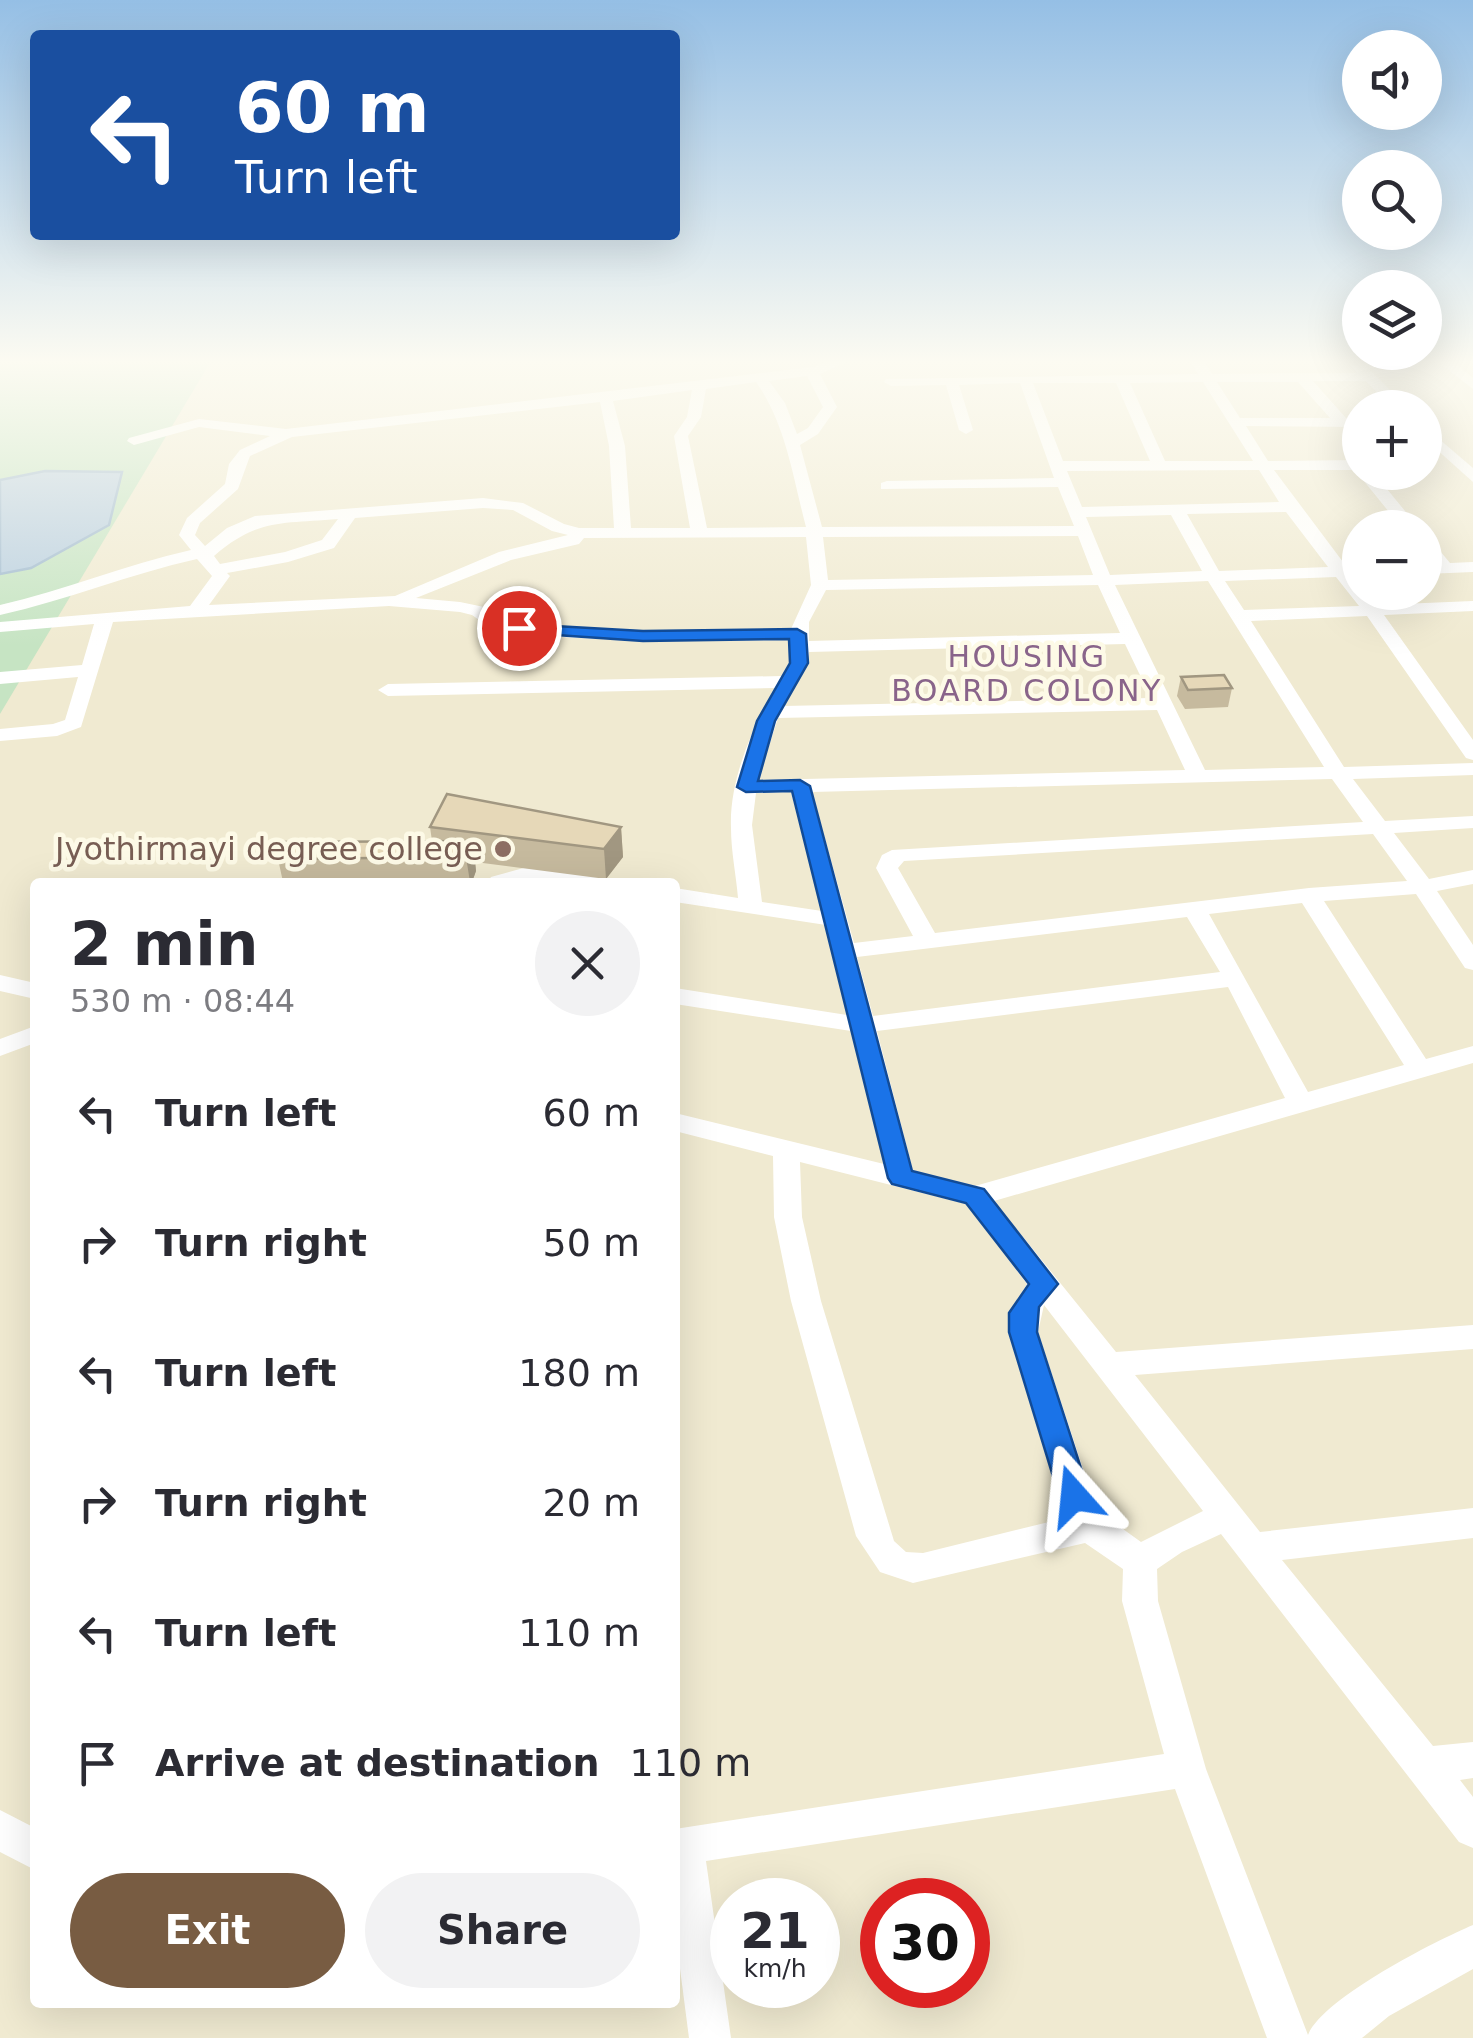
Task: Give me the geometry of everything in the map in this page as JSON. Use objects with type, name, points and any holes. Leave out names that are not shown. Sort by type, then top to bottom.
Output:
[{"type":"street","points":[[194,613],[218,584],[207,559],[187,535],[194,521],[232,486],[242,456]]},
{"type":"street","points":[[617,456],[623,532]]},
{"type":"street","points":[[685,456],[699,530]]},
{"type":"street","points":[[751,908],[742,825],[746,787],[762,732],[790,682],[799,641],[820,585],[814,554],[815,532],[795,456]]},
{"type":"street","points":[[1053,456],[1104,580],[1199,778]]},
{"type":"street","points":[[1155,456],[1159,465]]},
{"type":"street","points":[[1258,456],[1290,507],[1342,576]]},
{"type":"street","points":[[1465,461],[1473,478]]},
{"type":"street","points":[[887,486],[1159,465],[1342,466]]},
{"type":"street","points":[[1379,490],[1396,510]]},
{"type":"street","points":[[207,559],[233,530],[255,521],[503,503],[517,506],[558,528],[580,533],[1082,531]]},
{"type":"street","points":[[1076,512],[1290,507]]},
{"type":"street","points":[[1177,510],[1213,576],[1338,773],[1423,887],[1473,963]]},
{"type":"street","points":[[0,610],[48,598],[123,571],[207,559],[288,557],[328,544],[350,514]]},
{"type":"street","points":[[389,601],[425,591],[505,556],[573,540],[580,533]]},
{"type":"street","points":[[1442,563],[1446,568]]},
{"type":"street","points":[[1442,568],[1473,567]]},
{"type":"street","points":[[820,585],[1342,571]]},
{"type":"street","points":[[0,627],[389,601],[460,607],[478,611],[495,623],[558,632],[799,641],[1132,638]]},
{"type":"street","points":[[1442,607],[1473,606]]},
{"type":"street","points":[[1239,616],[1342,610]]},
{"type":"street","points":[[1371,610],[1473,754]]},
{"type":"street","points":[[0,735],[67,728],[74,723],[105,618]]},
{"type":"street","points":[[0,678],[90,670]]},
{"type":"street","points":[[388,690],[790,682]]},
{"type":"street","points":[[774,712],[1164,704]]},
{"type":"street","points":[[746,787],[1473,769]]},
{"type":"street","points":[[800,786],[901,1178]]},
{"type":"street","points":[[928,942],[888,868],[890,860],[900,855],[1473,822]]},
{"type":"street","points":[[516,878],[532,874],[563,878]]},
{"type":"street","points":[[844,951],[1309,895],[1423,887],[1473,877]]},
{"type":"street","points":[[1309,895],[1420,1072]]},
{"type":"street","points":[[680,896],[836,920]]},
{"type":"street","points":[[1195,910],[1236,978],[1302,1105]]},
{"type":"street","points":[[680,997],[863,1025],[1236,978]]},
{"type":"street","points":[[0,983],[30,990]]},
{"type":"street","points":[[0,1048],[30,1036]]},
{"type":"street","points":[[680,1123],[975,1196],[1473,1054]]},
{"type":"street","points":[[786,1147],[788,1217],[806,1301],[873,1536],[885,1559],[905,1569],[923,1568],[1085,1528],[1104,1534],[1140,1562]]},
{"type":"street","points":[[975,1196],[1473,1828]]},
{"type":"street","points":[[1044,1284],[1028,1301],[1023,1313],[1023,1332],[1085,1528]]},
{"type":"street","points":[[1108,1365],[1473,1337]]},
{"type":"street","points":[[1140,1562],[1170,1540],[1226,1517]]},
{"type":"street","points":[[1252,1548],[1473,1523]]},
{"type":"street","points":[[1140,1562],[1140,1600],[1187,1769],[1288,2038]]},
{"type":"street","points":[[1425,1766],[1473,1760]]},
{"type":"street","points":[[710,2038],[680,1846],[1187,1769]]},
{"type":"street","points":[[0,1830],[30,1847]]},
{"type":"street","points":[[1328,2038],[1374,2001],[1473,1946]]},
{"type":"shaded area","points":[[0,456],[1342,456],[1342,490],[1442,490],[1442,456],[1473,456],[1473,2038],[0,2038]]},
{"type":"green space","points":[[0,456],[154,456],[0,714]]},
{"type":"water","points":[[45,471],[122,472],[109,525],[31,568],[0,574],[0,480]]},
{"type":"building","points":[[1224,675],[1232,688],[1188,690],[1181,677]]},
{"type":"building","points":[[447,794],[621,827],[604,849],[430,827]]},
{"type":"building","points":[[473,841],[466,857],[278,859],[284,842]]},
{"type":"place","name":"Jyothirmayi degree college","points":[[503,849]]},
{"type":"district","name":"HOUSING BOARD COLONY","points":[[1027,673]]},
{"type":"route","points":[[519,628],[643,636],[797,634],[801,647],[799,663],[766,721],[746,787],[800,786],[901,1178],[975,1196],[1044,1284],[1028,1301],[1023,1313],[1023,1332],[1074,1496]]}]
